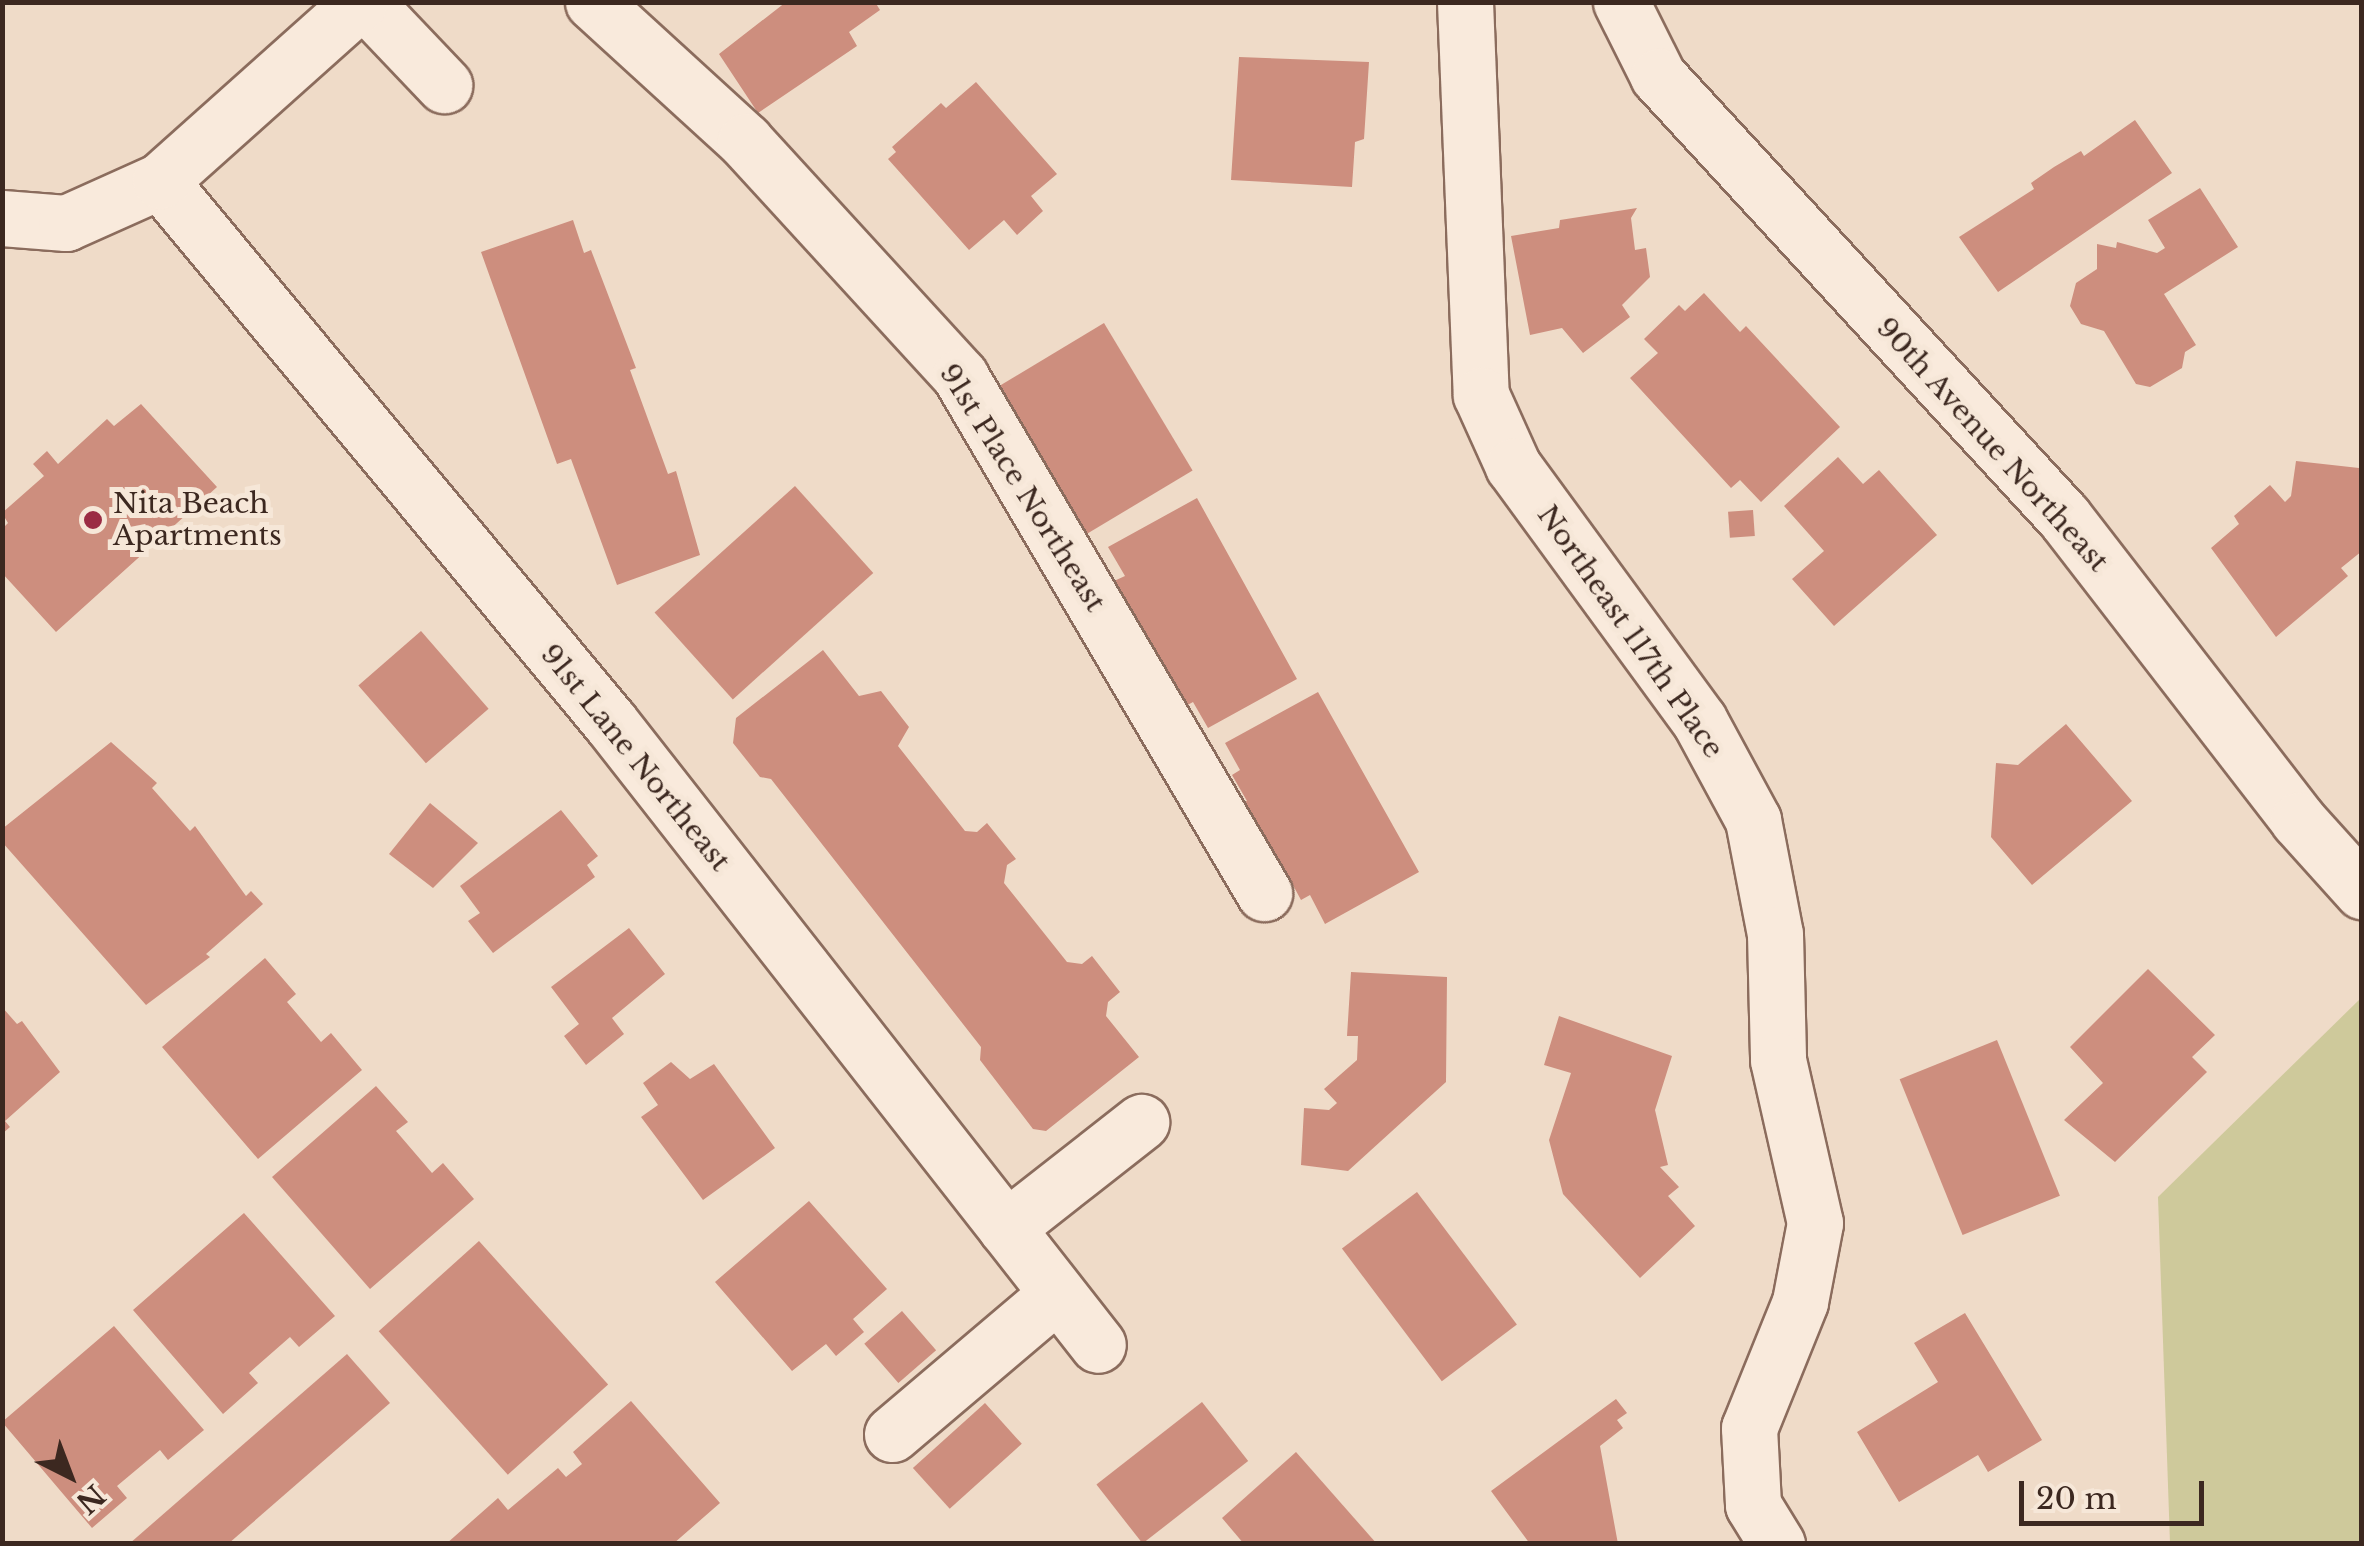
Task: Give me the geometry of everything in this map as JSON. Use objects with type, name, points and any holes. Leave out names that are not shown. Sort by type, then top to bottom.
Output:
[{"type":"street","points":[[4,222],[66,223],[160,181],[362,2],[444,85]]},
{"type":"street","name":"91st Place Northeast","points":[[593,2],[745,141],[960,376],[1264,893]]},
{"type":"street","name":"Northeast 117th Place","points":[[1465,2],[1482,395],[1513,466],[1698,720],[1753,820],[1774,934],[1778,1060],[1814,1223],[1800,1302],[1749,1428],[1753,1505],[1777,1544]]},
{"type":"street","name":"90th Avenue Northeast","points":[[1620,2],[1658,76],[2064,517],[2298,820],[2362,891]]},
{"type":"street","name":"91st Lane Northeast","points":[[160,181],[610,722],[1098,1344]]},
{"type":"street","points":[[1006,1228],[1141,1122]]},
{"type":"street","points":[[892,1434],[1057,1294]]},
{"type":"shaded area","points":[[2361,998],[2361,1543],[2170,1543],[2158,1197]]},
{"type":"building","points":[[786,2],[875,2],[880,10],[849,32],[857,46],[758,113],[719,54]]},
{"type":"building","points":[[1239,57],[1369,62],[1364,139],[1355,142],[1352,187],[1231,180]]},
{"type":"building","points":[[976,82],[1057,174],[1031,196],[1043,211],[1017,235],[1004,220],[969,250],[888,159],[896,152],[892,147],[941,103],[946,108]]},
{"type":"building","points":[[2135,120],[2172,173],[1998,292],[1959,237],[2034,189],[2031,183],[2054,167],[2081,151],[2084,156]]},
{"type":"building","points":[[2200,188],[2238,247],[2164,294],[2196,345],[2185,352],[2182,368],[2150,387],[2136,384],[2104,331],[2081,324],[2070,306],[2076,283],[2097,269],[2097,244],[2116,248],[2117,242],[2157,253],[2165,248],[2148,220]]},
{"type":"building","points":[[1637,208],[1631,218],[1635,250],[1646,248],[1650,277],[1622,305],[1630,317],[1583,353],[1562,328],[1530,335],[1511,236],[1559,228],[1560,220]]},
{"type":"building","points":[[573,220],[584,253],[591,250],[636,368],[630,370],[668,474],[676,471],[700,555],[617,585],[571,459],[557,464],[481,252]]},
{"type":"building","points":[[1704,293],[1740,332],[1746,326],[1840,427],[1761,502],[1740,480],[1731,488],[1630,378],[1658,353],[1644,339],[1679,305],[1685,311]]},
{"type":"building","points":[[1104,323],[1193,470],[1084,536],[995,388]]},
{"type":"building","name":"Nita Beach Apartments","points":[[141,404],[217,487],[56,632],[2,573],[2,529],[8,523],[2,513],[44,476],[33,464],[47,451],[58,464],[107,419],[114,426]]},
{"type":"building","points":[[1838,457],[1863,484],[1879,470],[1937,535],[1834,626],[1792,579],[1824,551],[1784,506]]},
{"type":"building","points":[[2296,461],[2359,468],[2362,551],[2341,568],[2348,576],[2276,637],[2211,548],[2239,524],[2234,516],[2270,485],[2285,502],[2291,496]]},
{"type":"building","points":[[795,486],[873,573],[733,699],[655,612]]},
{"type":"building","points":[[1197,498],[1297,679],[1208,728],[1193,702],[1184,707],[1122,609],[1128,606],[1114,581],[1125,576],[1108,547]]},
{"type":"building","points":[[1753,510],[1755,536],[1730,538],[1728,512]]},
{"type":"building","points":[[421,631],[489,709],[426,763],[358,685]]},
{"type":"building","points":[[823,650],[859,696],[881,691],[909,727],[898,746],[965,831],[977,832],[987,823],[1016,859],[1007,865],[1004,883],[1067,962],[1082,964],[1092,956],[1120,992],[1108,1002],[1106,1016],[1139,1057],[1046,1131],[1033,1129],[980,1060],[981,1047],[771,779],[760,777],[733,743],[736,718]]},
{"type":"building","points":[[1318,692],[1419,872],[1325,924],[1310,895],[1301,900],[1288,876],[1282,880],[1240,804],[1247,801],[1232,775],[1240,770],[1225,743]]},
{"type":"building","points":[[2066,724],[2132,801],[2032,885],[1991,837],[1996,763],[2018,765]]},
{"type":"building","points":[[111,742],[157,783],[152,788],[190,831],[195,826],[246,896],[251,891],[263,904],[206,954],[210,957],[146,1005],[2,842],[2,829]]},
{"type":"building","points":[[430,803],[478,843],[433,888],[389,854]]},
{"type":"building","points":[[561,810],[598,856],[587,865],[595,877],[493,953],[468,921],[480,913],[460,886]]},
{"type":"building","points":[[629,928],[665,974],[612,1018],[624,1034],[586,1065],[564,1036],[579,1024],[551,987]]},
{"type":"building","points":[[265,958],[296,994],[287,1002],[321,1042],[331,1033],[362,1070],[258,1159],[162,1047]]},
{"type":"building","points":[[2148,969],[2215,1035],[2192,1057],[2207,1072],[2115,1162],[2064,1120],[2103,1083],[2070,1047]]},
{"type":"building","points":[[1351,972],[1447,977],[1446,1082],[1348,1171],[1301,1165],[1304,1108],[1329,1110],[1337,1103],[1324,1089],[1357,1060],[1358,1036],[1347,1036]]},
{"type":"building","points":[[2,1007],[17,1024],[22,1021],[60,1072],[5,1121],[10,1127],[2,1134]]},
{"type":"building","points":[[1559,1016],[1672,1056],[1655,1110],[1668,1165],[1660,1167],[1679,1187],[1668,1196],[1695,1226],[1640,1278],[1563,1194],[1549,1140],[1571,1073],[1544,1065]]},
{"type":"building","points":[[1997,1040],[2060,1196],[1963,1235],[1900,1079]]},
{"type":"building","points":[[671,1062],[690,1079],[714,1064],[775,1148],[703,1200],[641,1117],[658,1105],[643,1083]]},
{"type":"building","points":[[376,1086],[408,1122],[396,1131],[432,1173],[443,1163],[474,1199],[370,1289],[272,1177]]},
{"type":"building","points":[[1417,1192],[1517,1325],[1442,1381],[1342,1249]]},
{"type":"building","points":[[809,1201],[887,1289],[853,1319],[864,1332],[836,1356],[826,1344],[792,1371],[715,1282]]},
{"type":"building","points":[[244,1213],[335,1316],[299,1347],[290,1337],[249,1373],[258,1383],[223,1414],[133,1310]]},
{"type":"building","points":[[479,1241],[608,1384],[508,1475],[379,1331]]},
{"type":"building","points":[[902,1311],[936,1350],[898,1383],[864,1344]]},
{"type":"building","points":[[1965,1313],[2042,1440],[1988,1472],[1978,1455],[1899,1502],[1857,1432],[1938,1382],[1914,1343]]},
{"type":"building","points":[[114,1326],[204,1430],[168,1460],[160,1450],[117,1486],[127,1498],[92,1528],[2,1422]]},
{"type":"building","points":[[347,1354],[390,1403],[228,1544],[129,1544]]},
{"type":"building","points":[[1616,1399],[1627,1413],[1617,1420],[1623,1428],[1600,1446],[1618,1544],[1530,1544],[1491,1491]]},
{"type":"building","points":[[631,1401],[720,1503],[673,1544],[446,1544],[498,1498],[508,1510],[558,1468],[566,1477],[582,1464],[573,1452]]},
{"type":"building","points":[[1202,1402],[1248,1461],[1143,1544],[1096,1484]]},
{"type":"building","points":[[985,1403],[1022,1444],[950,1509],[913,1468]]},
{"type":"building","points":[[1296,1452],[1377,1544],[1244,1544],[1222,1518]]},
{"type":"place","name":"Nita Beach Apartments","points":[[93,520]]}]
